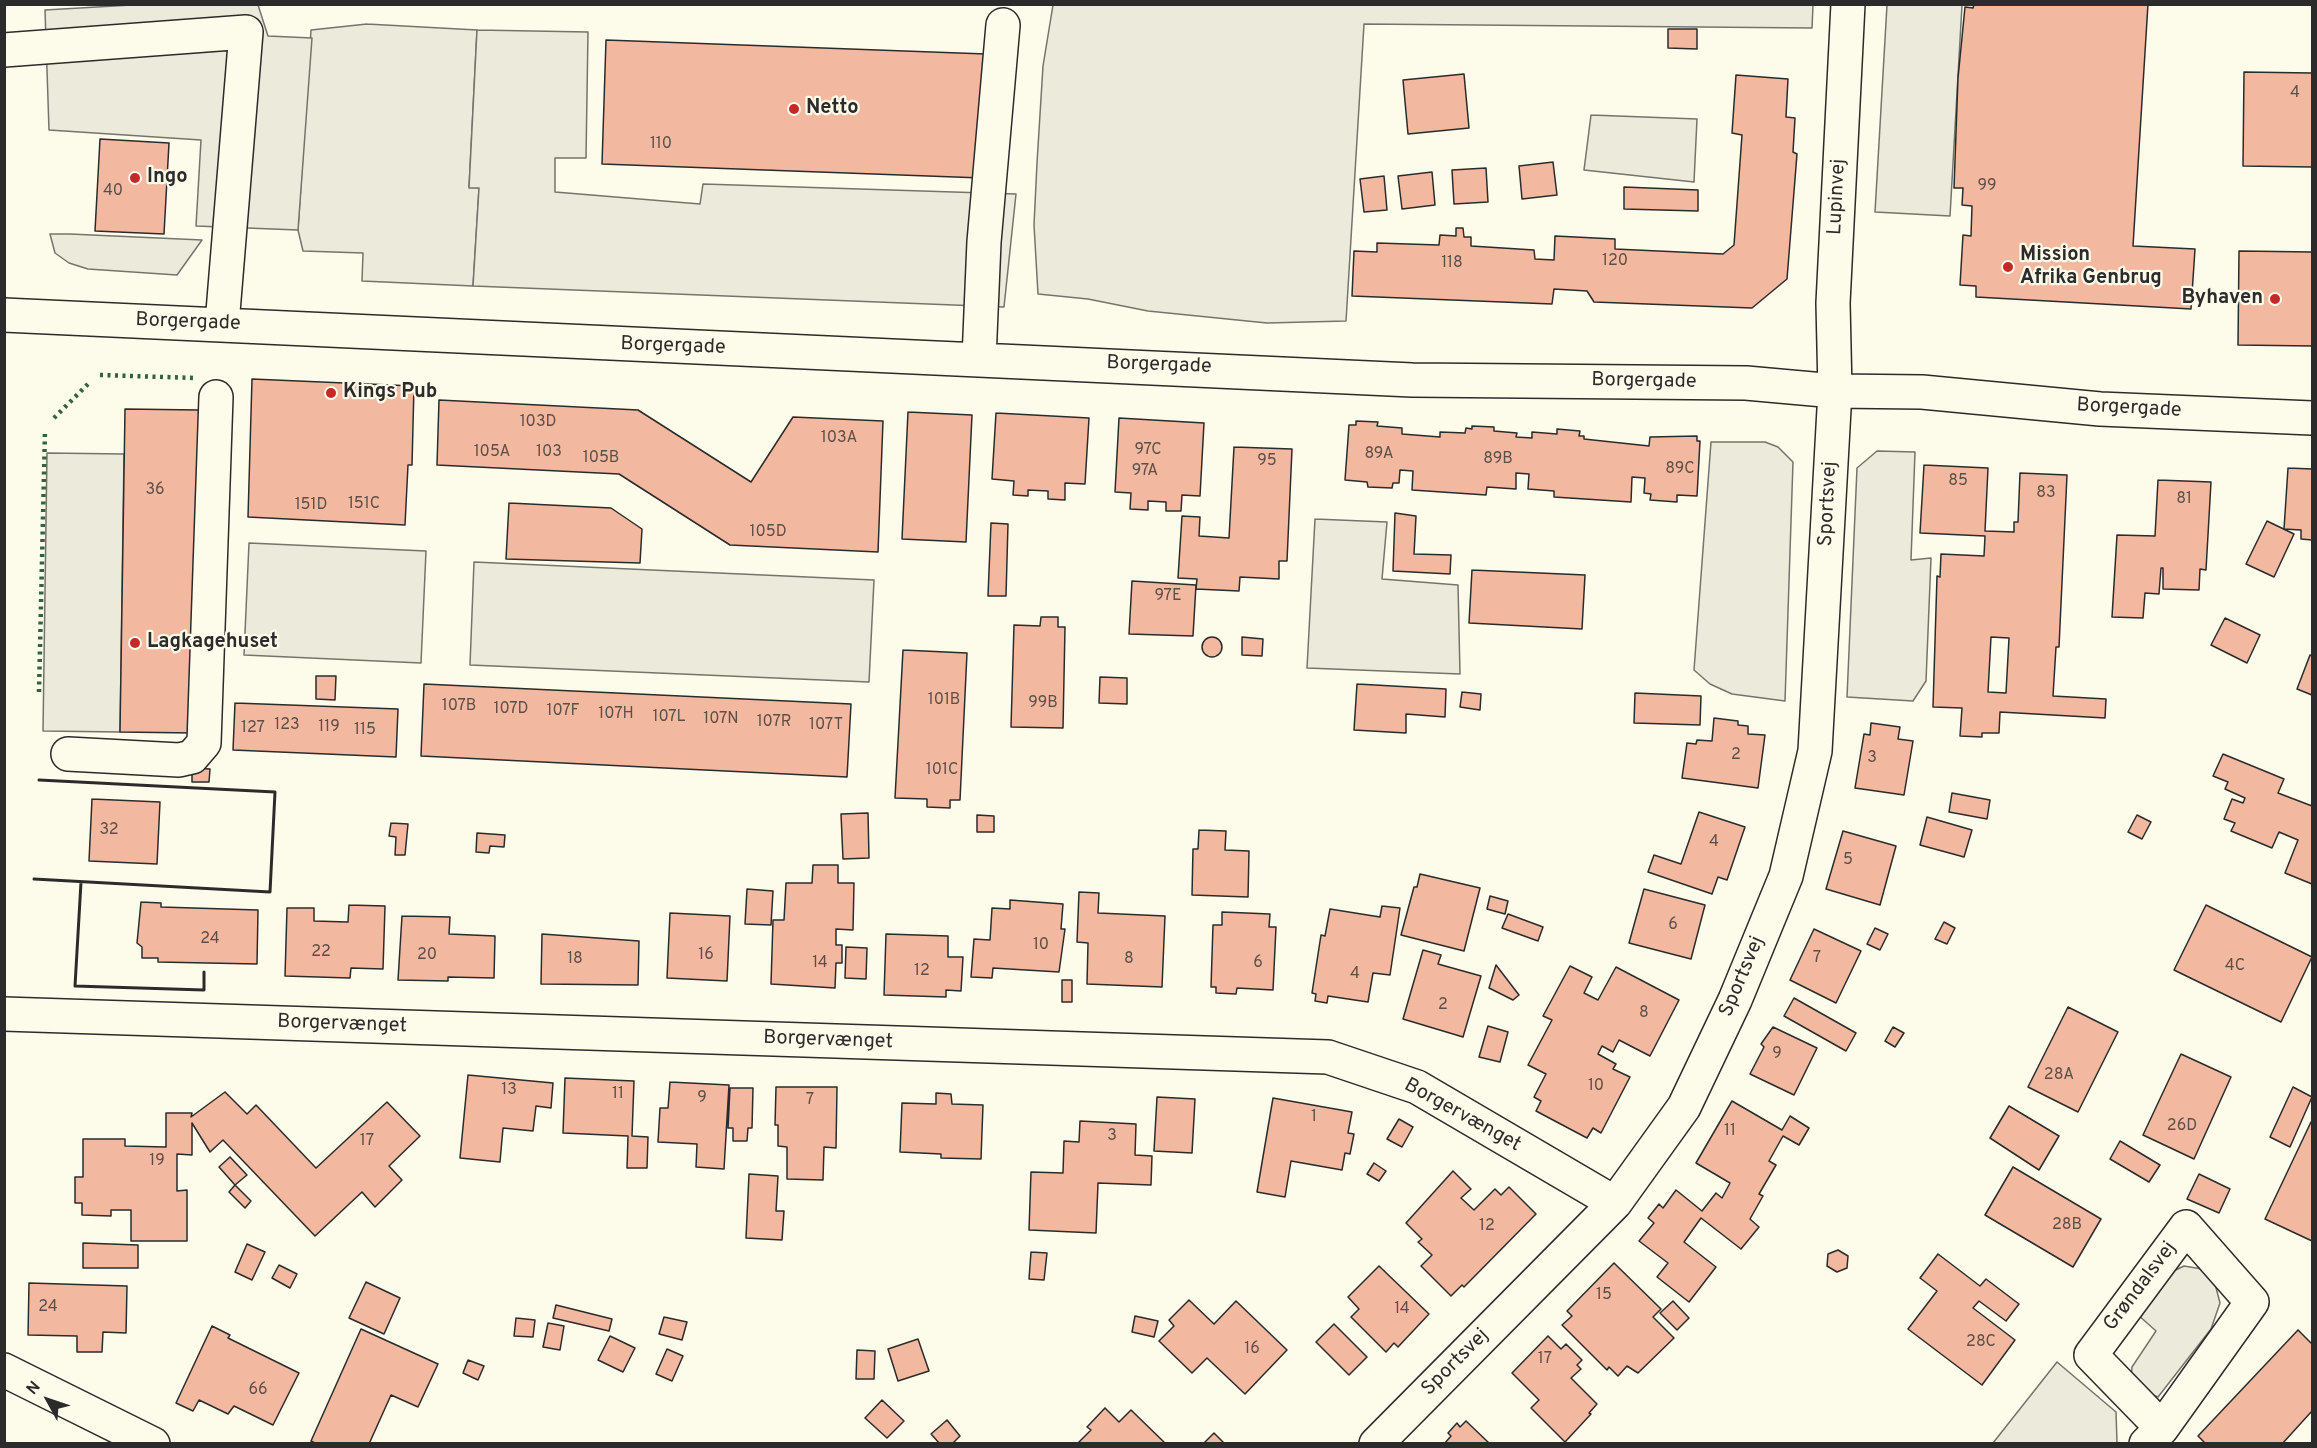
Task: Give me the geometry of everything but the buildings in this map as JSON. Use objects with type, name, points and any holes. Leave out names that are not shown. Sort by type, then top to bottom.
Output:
[{"type":"street","name":"Lupinvej","points":[[1835,391],[1833,303],[1848,4]]},
{"type":"street","points":[[979,359],[984,243],[1003,26]]},
{"type":"street","points":[[4,50],[60,48],[246,32],[222,324]]},
{"type":"street","name":"Borgergade","points":[[4,315],[1412,380],[1746,382],[1835,391],[1922,393],[2100,409],[2313,418]]},
{"type":"street","name":"Sportsvej","points":[[1376,1443],[1615,1203],[1683,1107],[1735,1000],[1786,876],[1815,751],[1835,391]]},
{"type":"street","points":[[68,754],[179,760],[192,757],[204,743],[207,731],[216,397]]},
{"type":"street","name":"Borgervænget","points":[[4,1014],[1328,1057],[1417,1087],[1615,1203]]},
{"type":"street","name":"Grøndalsvej","points":[[2186,1227],[2252,1302],[2154,1436],[2091,1355],[2186,1227]]},
{"type":"street","points":[[4,1370],[153,1443]]},
{"type":"shaded area","points":[[149,4],[258,5],[268,36],[312,38],[298,230],[196,226],[201,140],[49,130],[45,10]]},
{"type":"shaded area","points":[[1813,4],[1812,28],[1364,24],[1346,321],[1267,323],[1148,311],[1088,299],[1038,294],[1034,225],[1037,163],[1043,66],[1053,5]]},
{"type":"shaded area","points":[[1887,5],[1962,5],[1950,216],[1875,212]]},
{"type":"shaded area","points":[[367,24],[477,30],[469,187],[479,188],[473,286],[362,281],[363,253],[303,251],[298,230],[311,30]]},
{"type":"shaded area","points":[[477,30],[588,32],[586,158],[555,158],[555,192],[700,204],[703,184],[1016,194],[1004,307],[473,286],[479,188],[469,188]]},
{"type":"shaded area","points":[[1591,115],[1697,119],[1694,182],[1584,170]]},
{"type":"shaded area","points":[[50,234],[202,240],[177,275],[88,269],[69,263],[55,253]]},
{"type":"shaded area","points":[[1711,442],[1765,442],[1778,447],[1793,462],[1785,701],[1732,694],[1710,684],[1694,670]]},
{"type":"shaded area","points":[[1877,451],[1915,452],[1911,560],[1931,558],[1926,681],[1913,701],[1847,697],[1857,468]]},
{"type":"shaded area","points":[[47,453],[124,454],[120,732],[43,731]]},
{"type":"shaded area","points":[[1315,519],[1387,522],[1382,579],[1458,585],[1460,674],[1307,668]]},
{"type":"shaded area","points":[[249,543],[426,551],[421,663],[244,655]]},
{"type":"shaded area","points":[[474,562],[874,580],[869,682],[470,665]]},
{"type":"shaded area","points":[[2184,1266],[2202,1269],[2214,1280],[2220,1303],[2211,1329],[2158,1397],[2143,1391],[2131,1379],[2132,1367],[2156,1331],[2137,1314],[2161,1277]]},
{"type":"shaded area","points":[[2057,1362],[2116,1412],[2117,1443],[1993,1443]]},
{"type":"hedge","points":[[100,375],[196,378]]},
{"type":"hedge","points":[[54,418],[89,383]]},
{"type":"hedge","points":[[39,692],[45,431]]},
{"type":"wall","points":[[34,879],[270,892],[275,792],[39,780]]},
{"type":"wall","points":[[81,882],[75,986],[204,990],[204,972]]},
{"type":"place","name":"Netto","points":[[794,109]]},
{"type":"place","name":"Ingo","points":[[135,178]]},
{"type":"place","name":"Mission Afrika Genbrug","points":[[2008,267]]},
{"type":"place","name":"Byhaven","points":[[2275,299]]},
{"type":"place","name":"Kings Pub","points":[[331,393]]},
{"type":"place","name":"Lagkagehuset","points":[[135,643]]}]
